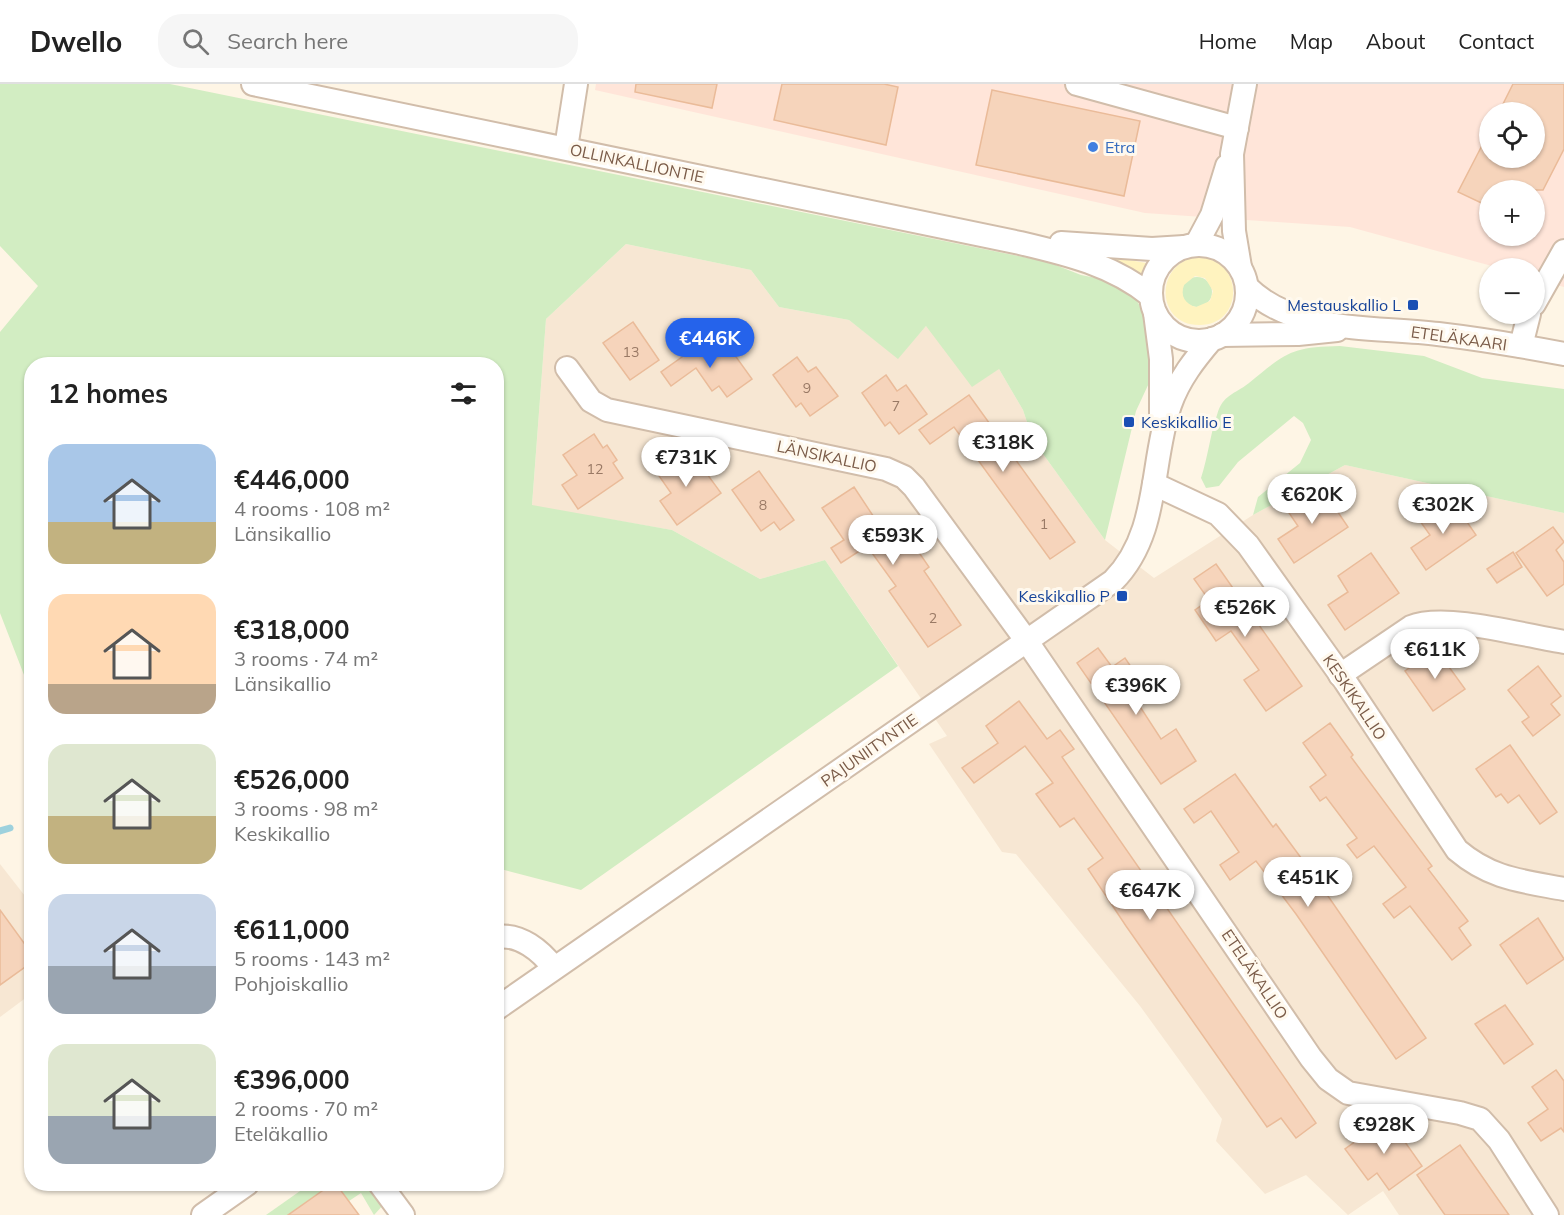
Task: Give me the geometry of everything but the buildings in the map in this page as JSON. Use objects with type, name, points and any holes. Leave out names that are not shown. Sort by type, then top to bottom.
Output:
[{"type":"street","name":"OLLINKALLIONTIE","points":[[253,84],[1020,243],[1099,265],[1122,275],[1153,303]]},
{"type":"street","points":[[566,148],[576,84]]},
{"type":"street","points":[[1077,84],[1237,128]]},
{"type":"street","points":[[1191,246],[1212,215],[1232,153],[1245,84]]},
{"type":"street","points":[[1232,153],[1234,231],[1243,277],[1246,304],[1240,319],[1217,337],[1201,341],[1180,337],[1170,331],[1153,303],[1151,287],[1159,267],[1171,254],[1191,246],[1224,252],[1243,277]]},
{"type":"street","name":"OLLINKALLIONTIE","points":[[1020,243],[1152,249],[1191,246]]},
{"type":"street","points":[[1545,285],[1564,251]]},
{"type":"street","name":"ETELÄKAARI","points":[[1243,277],[1260,300],[1288,314],[1353,327],[1406,330],[1564,354]]},
{"type":"street","name":"PAJUNIITYNTIE","points":[[1153,303],[1160,336],[1163,436]]},
{"type":"street","points":[[1521,346],[1526,324]]},
{"type":"street","name":"ETELÄKAARI","points":[[1217,337],[1308,334],[1353,327]]},
{"type":"street","name":"PAJUNIITYNTIE","points":[[504,1003],[1113,581],[1124,571],[1141,543],[1163,436],[1179,384],[1217,337]]},
{"type":"street","name":"LÄNSIKALLIO","points":[[567,368],[591,401],[607,410],[895,472],[914,487],[1026,640]]},
{"type":"street","name":"KESKIKALLIO","points":[[1154,484],[1218,514],[1248,545],[1340,675],[1457,850],[1474,864],[1492,873],[1564,889]]},
{"type":"street","points":[[1340,675],[1422,622],[1464,625],[1564,642]]},
{"type":"street","name":"ETELÄKALLIO","points":[[1026,640],[1311,1058],[1329,1079],[1348,1094],[1461,1113],[1480,1119],[1499,1140],[1547,1215]]},
{"type":"street","points":[[504,936],[540,950],[554,968]]},
{"type":"street","points":[[203,1215],[237,1191]]},
{"type":"street","points":[[385,1191],[403,1215]]},
{"type":"shaded area","points":[[596,84],[1564,84],[1564,287],[1545,282],[1545,258],[1479,258],[1479,262],[1350,227],[1145,213],[595,90]]},
{"type":"shaded area","points":[[626,244],[751,270],[779,307],[849,320],[898,358],[926,326],[999,369],[1023,410],[1033,440],[1105,540],[1154,578],[1253,515],[1345,465],[1564,513],[1564,1215],[1399,1215],[1383,1191],[1348,1215],[1306,1175],[1265,1194],[1216,1141],[1222,1119],[1140,1006],[1016,854],[1002,852],[929,744],[947,736],[825,560],[760,579],[672,530],[532,506],[546,319]]},
{"type":"shaded area","points":[[0,864],[24,895],[24,999],[0,1017]]},
{"type":"green space","points":[[0,84],[170,84],[1048,262],[1081,275],[1116,282],[1132,290],[1150,328],[1149,383],[1136,411],[1105,540],[1033,440],[1023,410],[999,369],[972,387],[926,326],[898,359],[849,320],[779,307],[751,270],[626,244],[546,319],[532,505],[672,530],[760,579],[825,560],[898,666],[581,890],[504,870],[504,357],[24,357],[24,675],[0,613],[0,332],[38,286],[0,246]]},
{"type":"green space","points":[[1197,277],[1208,281],[1212,292],[1208,303],[1197,307],[1186,303],[1182,292],[1186,281]]},
{"type":"green space","points":[[1340,346],[1424,356],[1482,378],[1564,389],[1564,513],[1345,465],[1253,515],[1258,497],[1300,463],[1311,440],[1303,423],[1294,416],[1238,462],[1219,486],[1206,488],[1201,478],[1222,403],[1281,358],[1299,350]]},
{"type":"green space","points":[[300,1191],[322,1191],[288,1215],[266,1215]]},
{"type":"green space","points":[[341,1191],[375,1191],[384,1204],[374,1215],[361,1193],[349,1201]]},
{"type":"sand","points":[[1095,254],[1146,263],[1148,270],[1141,281]]},
{"type":"sand","points":[[1200,256],[1215,261],[1225,269],[1232,281],[1231,305],[1214,323],[1199,325],[1185,322],[1174,315],[1168,304],[1166,292],[1168,280],[1174,269],[1185,260]],"holes":[[[1195,276],[1205,278],[1213,291],[1210,301],[1196,307],[1192,306],[1183,296],[1184,285]]]},
{"type":"waterway","points":[[0,831],[10,828]]},
{"type":"place","name":"Etra","points":[[1093,147]]},
{"type":"place","name":"Mestauskallio L","points":[[1413,305]]},
{"type":"place","name":"Keskikallio E","points":[[1129,422]]},
{"type":"place","name":"Keskikallio P","points":[[1122,596]]}]
